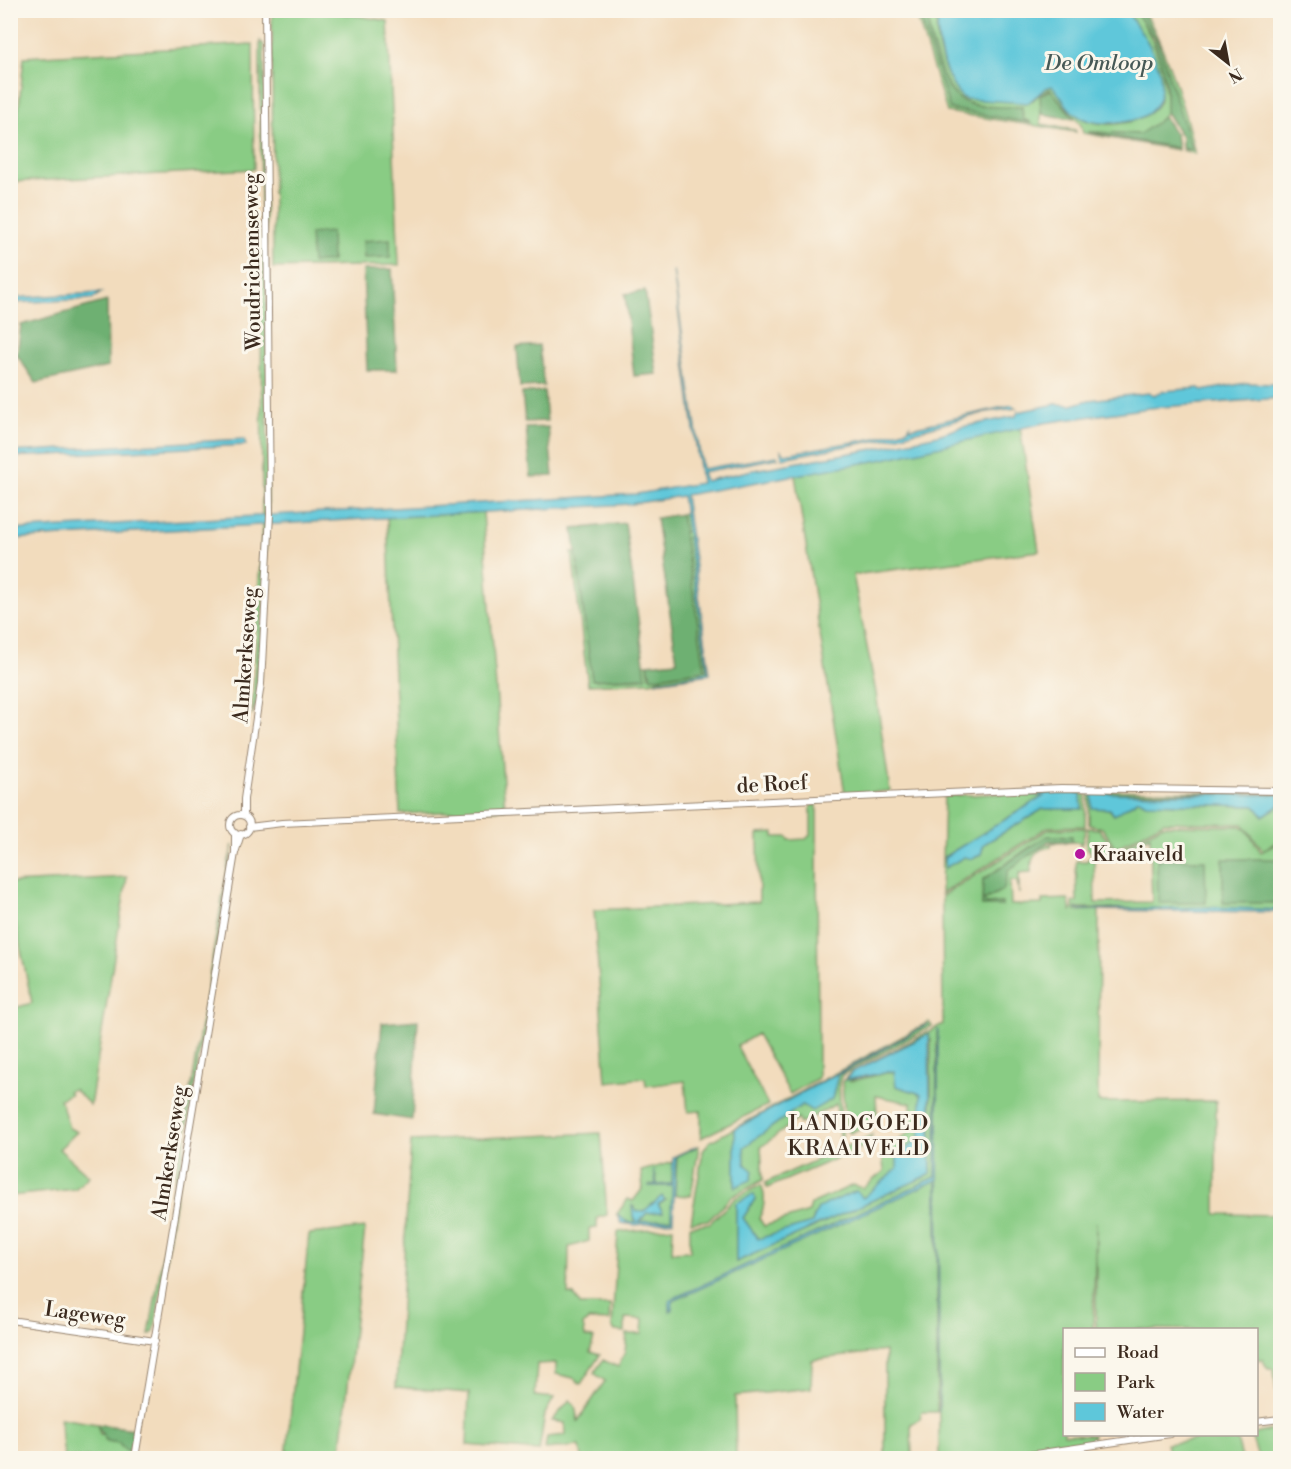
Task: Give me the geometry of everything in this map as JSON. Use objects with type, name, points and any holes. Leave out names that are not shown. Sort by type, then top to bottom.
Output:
[{"type":"street","name":"Woudrichemseweg","points":[[265,10],[270,514]]},
{"type":"street","name":"Almkerkseweg","points":[[135,1458],[238,834],[231,828],[231,822],[241,816],[261,684],[270,514]]},
{"type":"street","name":"de Roef","points":[[249,825],[1061,788],[1281,791]]},
{"type":"street","points":[[238,834],[249,825],[241,816]]},
{"type":"street","name":"Lageweg","points":[[10,1320],[155,1341]]},
{"type":"street","points":[[1258,1422],[1281,1419]]},
{"type":"street","points":[[1006,1458],[1157,1436]]},
{"type":"green space","points":[[272,11],[329,11],[388,21],[399,265],[273,268]]},
{"type":"green space","points":[[915,11],[918,11],[950,109],[1031,122],[1023,119],[1022,107],[976,105],[956,96],[942,73],[932,44],[929,28],[931,11],[940,11],[937,32],[940,56],[955,89],[962,97],[1032,101],[1046,88],[1052,86],[1076,115],[1085,120],[1109,124],[1134,121],[1154,109],[1160,101],[1159,75],[1151,49],[1127,11],[1135,11],[1150,35],[1159,59],[1165,84],[1167,112],[1155,125],[1140,134],[1088,132],[1178,148],[1178,150],[1083,133],[1081,125],[1050,89],[1041,95],[1041,124],[1076,132],[947,112]]},
{"type":"green space","points":[[918,11],[931,11],[929,28],[932,44],[942,74],[956,96],[976,105],[1022,107],[1023,119],[1031,123],[950,109]]},
{"type":"green space","points":[[1135,11],[1141,11],[1158,42],[1192,150],[1182,148],[1182,137],[1166,112],[1166,83],[1154,39]]},
{"type":"green space","points":[[1141,11],[1144,11],[1152,25],[1167,60],[1195,154],[1182,150],[1191,149],[1158,42]]},
{"type":"green space","points":[[260,41],[264,45],[268,515],[262,515]]},
{"type":"green space","points":[[253,44],[254,169],[11,182],[24,57]]},
{"type":"green space","points":[[1051,90],[1074,119],[1041,114],[1040,95]]},
{"type":"green space","points":[[1164,117],[1176,135],[1178,148],[1088,132],[1140,134]]},
{"type":"green space","points":[[331,232],[332,261],[312,263],[310,234]]},
{"type":"green space","points":[[390,239],[390,257],[364,258],[363,241]]},
{"type":"green space","points":[[392,269],[397,370],[367,370],[363,270]]},
{"type":"green space","points":[[645,291],[657,374],[634,376],[625,294]]},
{"type":"green space","points":[[107,301],[108,367],[36,383],[17,355],[21,325]]},
{"type":"green space","points":[[539,345],[544,386],[520,387],[517,347]]},
{"type":"green space","points":[[544,391],[547,421],[525,422],[522,393]]},
{"type":"green space","points":[[548,427],[553,476],[531,477],[526,428]]},
{"type":"green space","points":[[1020,427],[1039,551],[853,575],[876,693],[890,791],[845,794],[795,475],[896,456]]},
{"type":"green space","points":[[483,512],[505,809],[400,814],[387,517]]},
{"type":"green space","points":[[685,513],[708,673],[649,682],[588,685],[572,553],[576,553],[592,680],[645,678],[644,664],[648,664],[649,676],[657,678],[705,670],[681,514]]},
{"type":"green space","points":[[681,514],[705,670],[651,678],[648,664],[677,661],[656,518]]},
{"type":"green space","points":[[625,523],[646,677],[592,680],[573,529]]},
{"type":"green space","points":[[262,524],[267,524],[258,700],[252,715]]},
{"type":"green space","points":[[1081,790],[1086,794],[1085,826],[1048,827],[941,894],[944,796]],"holes":[[[1081,793],[1082,809],[1043,809],[984,844],[981,854],[973,859],[964,857],[945,868],[944,857],[1045,795],[1021,794]]]},
{"type":"green space","points":[[1092,790],[1280,793],[1092,793],[1092,808],[1109,809],[1114,815],[1139,799],[1146,803],[1255,806],[1263,816],[1280,805],[1280,840],[1263,850],[1243,824],[1164,822],[1116,848],[1102,828],[1089,825],[1089,795]]},
{"type":"green space","points":[[817,804],[818,1078],[790,1094],[757,1034],[737,1046],[768,1105],[701,1138],[701,1111],[688,1112],[685,1081],[646,1086],[645,1078],[606,1082],[594,910],[759,902],[758,834],[774,833],[774,837],[788,837],[789,840],[806,839],[811,834],[811,805]]},
{"type":"green space","points":[[1163,825],[1241,826],[1246,829],[1261,852],[1280,842],[1280,910],[1076,908],[1076,911],[1099,910],[1098,1102],[1216,1101],[1216,1214],[1280,1215],[1280,1392],[1276,1390],[1274,1369],[1268,1369],[1262,1359],[1258,1360],[1258,1328],[1096,1328],[1096,1222],[1093,1328],[1063,1328],[1063,1436],[1093,1436],[1092,1439],[1079,1444],[978,1458],[939,1458],[937,1032],[936,1177],[670,1300],[671,1311],[673,1301],[937,1179],[937,1412],[922,1412],[920,1419],[911,1424],[912,1458],[885,1458],[885,1351],[812,1360],[811,1388],[735,1396],[736,1458],[582,1458],[580,1446],[545,1449],[547,1437],[566,1435],[565,1423],[552,1421],[570,1400],[575,1406],[578,1421],[605,1381],[594,1373],[603,1360],[618,1367],[625,1352],[627,1334],[642,1334],[643,1319],[625,1318],[625,1332],[615,1331],[612,1327],[618,1232],[673,1227],[672,1252],[690,1251],[690,1226],[710,1223],[735,1198],[761,1185],[764,1201],[759,1218],[764,1226],[809,1212],[811,1204],[853,1185],[863,1188],[884,1171],[882,1153],[912,1130],[911,1103],[876,1096],[877,1115],[868,1125],[850,1133],[846,1129],[842,1082],[850,1073],[943,1024],[942,896],[1049,829],[1086,828],[1081,845],[1079,842],[1053,843],[1072,841],[1063,835],[1030,847],[983,880],[982,906],[1002,903],[986,904],[984,901],[1003,889],[1008,871],[1016,864],[1030,853],[1051,843],[1051,847],[1035,855],[1031,872],[1019,873],[1019,894],[1017,881],[1010,881],[1011,905],[1042,904],[1042,900],[1068,899],[1071,911],[1073,902],[1077,902],[1076,861],[1087,861],[1092,854],[1086,846],[1088,828],[1099,829],[1116,851]],"holes":[[[1150,836],[1152,902],[1095,903],[1094,852],[1119,854]],[[931,1039],[931,1174],[736,1262],[736,1204],[755,1199],[743,1218],[758,1239],[812,1223],[814,1216],[863,1198],[898,1169],[897,1156],[920,1138],[921,1094],[896,1086],[894,1071],[848,1082]]]},
{"type":"green space","points":[[1047,836],[1072,836],[1072,841],[1049,841],[1029,855],[1008,871],[1004,889],[984,900],[986,904],[1002,903],[1002,906],[982,906],[983,880]]},
{"type":"green space","points":[[233,845],[154,1332],[149,1335],[228,864]]},
{"type":"green space","points":[[1157,859],[1205,860],[1206,903],[1158,903]]},
{"type":"green space","points":[[1223,859],[1280,859],[1280,903],[1223,903]]},
{"type":"green space","points":[[127,877],[90,1105],[74,1089],[68,1091],[70,1094],[60,1099],[69,1128],[77,1132],[59,1149],[89,1176],[75,1189],[11,1196],[11,1009],[32,1003],[11,903],[11,883]]},
{"type":"green space","points":[[418,1020],[412,1120],[374,1114],[382,1023]]},
{"type":"green space","points":[[929,1022],[932,1026],[842,1075],[839,1083],[842,1137],[840,1138],[839,1134],[836,1104],[800,1124],[798,1119],[761,1147],[763,1180],[731,1197],[709,1220],[691,1222],[703,1151],[709,1142]],"holes":[[[928,1024],[838,1075],[834,1085],[834,1095],[802,1105],[744,1147],[745,1164],[748,1168],[735,1186],[735,1128]]]},
{"type":"green space","points":[[601,1133],[607,1215],[597,1218],[597,1228],[589,1229],[589,1241],[569,1247],[568,1294],[574,1295],[580,1305],[610,1305],[609,1321],[588,1320],[583,1325],[585,1337],[594,1338],[590,1352],[600,1355],[581,1384],[573,1378],[556,1374],[556,1363],[537,1364],[535,1396],[554,1398],[545,1414],[539,1451],[467,1445],[469,1393],[396,1387],[411,1141]]},
{"type":"green space","points":[[872,1135],[868,1145],[767,1188],[765,1183]]},
{"type":"green space","points":[[699,1146],[691,1196],[675,1195],[677,1156]]},
{"type":"green space","points":[[673,1162],[672,1184],[657,1185],[656,1175],[656,1184],[649,1185],[672,1186],[671,1219],[639,1222],[647,1213],[663,1212],[658,1204],[665,1200],[658,1200],[644,1211],[636,1211],[634,1207],[633,1216],[637,1222],[627,1222],[616,1215],[628,1199],[633,1201],[643,1188],[641,1171]]},
{"type":"green space","points":[[365,1228],[340,1458],[286,1458],[309,1234]]},
{"type":"green space","points":[[60,1418],[97,1424],[100,1434],[122,1445],[125,1450],[130,1450],[127,1458],[64,1458]]},
{"type":"green space","points":[[97,1424],[134,1429],[130,1450],[125,1450],[119,1443],[106,1441]]},
{"type":"green space","points":[[1280,1428],[1280,1458],[1258,1458],[1251,1436],[1258,1436],[1258,1433]]},
{"type":"green space","points":[[1218,1436],[1236,1436],[1242,1458],[1187,1458],[1184,1455],[1170,1458],[1166,1444]]},
{"type":"water","name":"De Omloop","points":[[940,11],[1127,11],[1153,54],[1161,80],[1161,92],[1151,111],[1140,118],[1105,123],[1086,120],[1075,114],[1052,86],[1046,88],[1028,103],[965,99],[952,83],[942,58],[937,32]]},
{"type":"water","points":[[673,270],[702,469],[777,456],[778,458],[702,472],[705,481],[938,435],[962,427],[1016,416],[1018,412],[1056,404],[1072,405],[1089,400],[1149,393],[1155,395],[1164,391],[1199,388],[1202,391],[1246,383],[1274,384],[1280,381],[1280,398],[1149,408],[1044,423],[880,460],[685,495],[710,674],[655,682],[708,672],[682,496],[631,504],[11,539],[10,530],[637,494],[701,483]]},
{"type":"water","points":[[101,293],[92,299],[11,303],[11,298]]},
{"type":"water","points":[[1012,405],[1016,408],[987,412],[895,437],[782,458],[781,450],[785,454],[871,439],[908,429],[910,425],[911,428]]},
{"type":"water","points":[[244,439],[246,445],[11,457],[11,452]]},
{"type":"water","points":[[1081,793],[1082,809],[1043,809],[984,844],[981,854],[973,859],[964,857],[945,868],[944,857],[1044,796],[1021,794]]},
{"type":"water","points":[[1092,793],[1280,795],[1280,805],[1263,816],[1255,806],[1146,803],[1139,799],[1114,815],[1110,809],[1092,808]]},
{"type":"water","points":[[1214,907],[1280,910],[1280,912],[1076,910]]},
{"type":"water","points":[[928,1024],[838,1075],[832,1099],[812,1111],[802,1105],[744,1147],[745,1164],[753,1171],[751,1180],[735,1187],[735,1129]]},
{"type":"water","points":[[938,1029],[939,1412],[937,1180],[673,1301],[670,1311],[670,1300],[936,1177]]},
{"type":"water","points":[[929,1034],[931,1174],[736,1262],[736,1203],[754,1194],[755,1199],[743,1218],[758,1239],[812,1223],[818,1208],[856,1191],[863,1198],[897,1169],[897,1156],[920,1138],[921,1094],[896,1086],[894,1071],[845,1080],[852,1072]]},
{"type":"water","points":[[697,1146],[676,1157],[673,1221],[636,1225],[621,1223],[618,1215],[627,1222],[637,1222],[633,1216],[632,1206],[636,1211],[644,1211],[662,1196],[665,1200],[658,1204],[663,1212],[647,1213],[639,1222],[671,1219],[672,1186],[648,1186],[656,1184],[654,1170],[657,1185],[672,1184],[673,1157]]},
{"type":"place","name":"Kraaiveld","points":[[1080,854]]},
{"type":"district","name":"LANDGOED KRAAIVELD","points":[[859,1134]]}]
